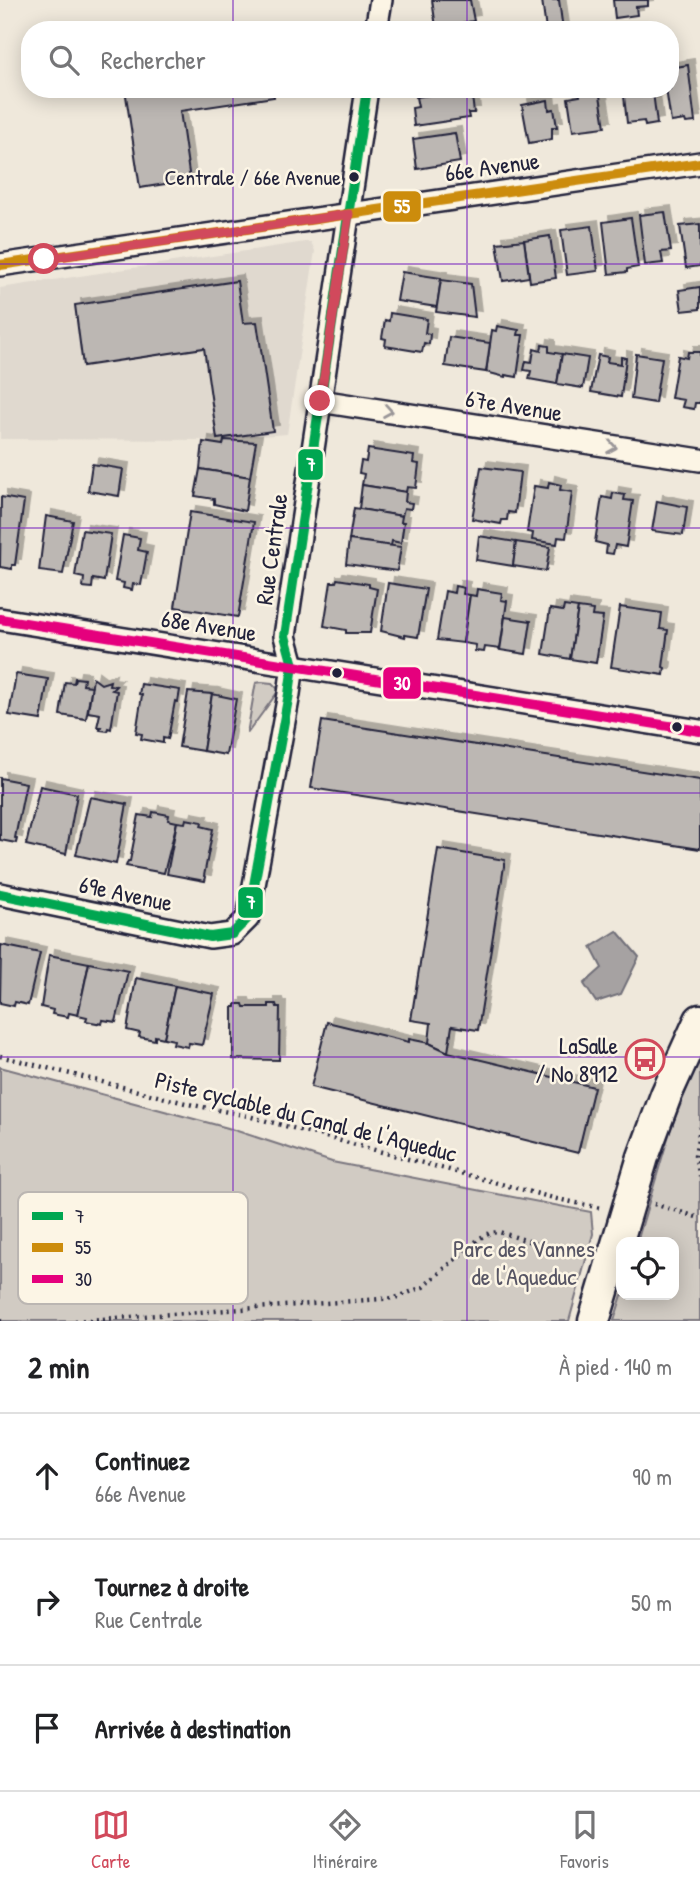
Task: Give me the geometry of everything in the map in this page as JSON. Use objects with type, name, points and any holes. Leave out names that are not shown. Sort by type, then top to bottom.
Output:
[{"type":"main road","points":[[594,1321],[643,1157],[666,1095],[700,1020]]},
{"type":"street","points":[[378,21],[381,0]]},
{"type":"street","name":"Rue Centrale","points":[[240,928],[248,918],[253,898],[293,665],[285,636],[366,98]]},
{"type":"street","name":"66e Avenue","points":[[0,265],[700,163]]},
{"type":"street","name":"67e Avenue","points":[[320,401],[700,460]]},
{"type":"street","name":"68e Avenue","points":[[0,620],[700,731]]},
{"type":"street","name":"69e Avenue","points":[[0,894],[210,937],[232,934],[240,928]]},
{"type":"path","name":"Piste cyclable du Canal de l'Aqueduc","points":[[0,1056],[193,1105],[248,1116],[557,1199],[604,1208]]},
{"type":"path","points":[[700,1127],[695,1156],[700,1176]]},
{"type":"path","points":[[648,1202],[700,1218]]},
{"type":"path","points":[[75,1321],[395,1298],[423,1287],[480,1238],[490,1233],[499,1232],[554,1250]]},
{"type":"path","points":[[0,1320],[5,1321]]},
{"type":"shaded area","points":[[311,242],[315,251],[287,434],[212,440],[0,439],[0,288]]},
{"type":"shaded area","points":[[617,931],[639,957],[621,994],[596,1002],[584,984],[602,968],[591,947]]},
{"type":"green space","points":[[256,683],[272,683],[279,690],[247,734]]},
{"type":"green space","points":[[700,1056],[700,1321],[614,1321],[620,1300],[679,1300],[679,1237],[638,1237],[671,1128]]},
{"type":"green space","name":"Parc des Vannes de l'Aqueduc","points":[[0,1067],[228,1128],[332,1162],[591,1212],[593,1234],[569,1321],[0,1321]]},
{"type":"building","points":[[432,0],[470,0],[474,21],[435,21]]},
{"type":"building","points":[[542,0],[559,0],[562,21],[545,21]]},
{"type":"building","points":[[613,0],[648,0],[648,6],[636,7],[637,15],[615,18]]},
{"type":"building","points":[[688,65],[695,122],[671,122],[667,98],[679,98],[679,66]]},
{"type":"building","points":[[126,98],[267,98],[180,111],[190,180],[140,188]]},
{"type":"building","points":[[416,98],[472,98],[474,113],[468,113],[469,118],[414,126],[412,108],[418,107]]},
{"type":"building","points":[[568,98],[600,98],[605,127],[573,131]]},
{"type":"building","points":[[624,98],[654,98],[657,124],[645,126],[644,121],[627,123]]},
{"type":"building","points":[[548,100],[549,110],[554,109],[557,127],[552,127],[552,139],[529,143],[522,105]]},
{"type":"building","points":[[455,133],[460,162],[417,169],[413,139]]},
{"type":"building","points":[[665,212],[671,251],[661,252],[663,263],[645,265],[639,215]]},
{"type":"building","points":[[631,218],[638,267],[627,269],[627,272],[609,274],[603,222]]},
{"type":"building","points":[[700,224],[700,266],[686,268],[680,226]]},
{"type":"building","points":[[592,226],[598,271],[567,275],[561,230]]},
{"type":"building","points":[[550,236],[556,278],[530,282],[524,240]]},
{"type":"building","points":[[524,240],[529,277],[503,281],[497,243]]},
{"type":"building","points":[[402,272],[441,278],[437,307],[397,301]]},
{"type":"building","points":[[441,280],[471,284],[475,317],[436,312]]},
{"type":"building","points":[[237,281],[243,323],[257,322],[273,431],[217,439],[204,348],[83,366],[75,305]]},
{"type":"building","points":[[700,287],[700,309],[682,311],[679,290]]},
{"type":"building","points":[[390,313],[427,319],[425,333],[430,334],[429,344],[424,343],[422,352],[385,346],[386,339],[382,338],[385,320],[389,321]]},
{"type":"building","points":[[497,326],[519,330],[518,335],[523,335],[517,377],[486,372],[492,330],[496,331]]},
{"type":"building","points":[[449,337],[490,343],[486,372],[445,366]]},
{"type":"building","points":[[542,345],[549,346],[549,352],[562,354],[557,384],[529,379],[531,371],[524,370],[526,361],[532,362],[534,349],[541,351]]},
{"type":"building","points":[[688,352],[700,352],[700,403],[695,403],[694,409],[682,407],[684,400],[671,398],[678,356],[687,358]]},
{"type":"building","points":[[562,354],[588,358],[583,388],[557,384]]},
{"type":"building","points":[[636,354],[662,358],[655,403],[631,399]]},
{"type":"building","points":[[598,355],[608,357],[607,362],[621,364],[621,357],[626,358],[621,397],[591,392]]},
{"type":"building","points":[[224,440],[256,442],[250,477],[200,469],[203,442],[223,445]]},
{"type":"building","points":[[368,449],[414,456],[413,463],[419,464],[416,488],[407,487],[406,492],[362,485],[364,474],[359,473],[361,461],[366,462]]},
{"type":"building","points":[[92,464],[123,469],[119,496],[88,491]]},
{"type":"building","points":[[481,467],[520,472],[515,513],[508,512],[507,520],[502,520],[501,524],[472,519]]},
{"type":"building","points":[[200,469],[250,477],[245,511],[214,504],[214,499],[195,496]]},
{"type":"building","points":[[549,482],[561,485],[560,490],[572,492],[566,538],[558,537],[557,544],[532,540],[533,533],[527,532],[534,486],[548,488]]},
{"type":"building","points":[[362,485],[406,492],[405,502],[412,503],[411,509],[404,508],[402,516],[359,509]]},
{"type":"building","points":[[613,493],[625,495],[624,500],[633,501],[626,547],[615,545],[613,554],[606,553],[607,545],[595,542],[602,497],[612,499]]},
{"type":"building","points":[[1,497],[24,501],[15,565],[12,565],[12,569],[0,567]]},
{"type":"building","points":[[657,501],[687,507],[683,535],[652,531]]},
{"type":"building","points":[[354,508],[402,516],[401,522],[404,522],[401,543],[392,541],[391,546],[349,540]]},
{"type":"building","points":[[190,512],[254,522],[238,617],[175,607]]},
{"type":"building","points":[[46,516],[73,521],[63,574],[39,571]]},
{"type":"building","points":[[82,530],[111,534],[104,581],[93,579],[92,588],[83,587],[84,578],[75,576]]},
{"type":"building","points":[[123,535],[140,538],[138,550],[147,552],[141,585],[133,584],[132,590],[123,588],[124,583],[115,581]]},
{"type":"building","points":[[479,536],[516,542],[513,566],[476,560]]},
{"type":"building","points":[[349,540],[401,547],[397,571],[346,564]]},
{"type":"building","points":[[516,542],[550,547],[546,571],[513,566]]},
{"type":"building","points":[[337,579],[369,584],[369,587],[377,589],[370,633],[346,633],[346,630],[324,626],[331,582],[336,582]]},
{"type":"building","points":[[388,583],[426,589],[418,637],[381,631]]},
{"type":"building","points":[[455,586],[464,588],[463,594],[470,595],[463,643],[437,640],[445,591],[454,593]]},
{"type":"building","points":[[477,589],[502,593],[501,600],[507,601],[500,649],[485,647],[484,652],[475,651],[476,645],[463,643],[470,595],[476,596]]},
{"type":"building","points":[[564,606],[578,608],[570,659],[543,654],[550,609],[563,611]]},
{"type":"building","points":[[620,607],[662,613],[660,629],[668,630],[664,675],[611,667]]},
{"type":"building","points":[[578,608],[593,610],[592,616],[603,617],[596,663],[570,659]]},
{"type":"building","points":[[505,617],[531,621],[526,654],[500,650]]},
{"type":"building","points":[[16,674],[48,679],[41,720],[9,715]]},
{"type":"building","points":[[75,678],[84,679],[83,685],[92,686],[86,719],[60,715],[65,682],[74,683]]},
{"type":"building","points":[[93,678],[101,684],[110,681],[109,685],[116,686],[112,690],[117,691],[111,729],[108,728],[107,731],[97,727],[100,714],[88,712]]},
{"type":"building","points":[[141,684],[180,690],[178,702],[175,701],[168,739],[163,738],[163,743],[141,739],[142,734],[136,733],[142,695],[139,694]]},
{"type":"building","points":[[188,692],[212,694],[203,751],[179,747]]},
{"type":"building","points":[[212,694],[236,699],[226,755],[203,751]]},
{"type":"building","points":[[322,721],[700,780],[700,849],[311,788]]},
{"type":"building","points":[[0,778],[26,783],[16,843],[0,840]]},
{"type":"building","points":[[40,786],[77,794],[66,854],[26,845]]},
{"type":"building","points":[[90,797],[127,804],[116,864],[76,855]]},
{"type":"building","points":[[153,812],[169,815],[168,820],[177,822],[164,873],[126,866],[130,861],[139,815],[152,817]]},
{"type":"building","points":[[186,819],[202,822],[201,826],[213,829],[205,881],[167,874],[177,822],[185,823]]},
{"type":"building","points":[[438,849],[505,860],[478,1030],[452,1026],[448,1052],[429,1043],[431,1023],[411,1020]]},
{"type":"building","points":[[1,945],[40,953],[28,1005],[0,1003]]},
{"type":"building","points":[[49,955],[89,963],[78,1015],[69,1013],[68,1017],[52,1014],[53,1010],[41,1007]]},
{"type":"building","points":[[89,963],[128,971],[116,1022],[103,1020],[102,1024],[86,1021],[87,1017],[78,1015]]},
{"type":"building","points":[[136,978],[175,986],[164,1038],[155,1036],[155,1040],[139,1037],[140,1033],[127,1030]]},
{"type":"building","points":[[175,986],[214,994],[202,1045],[189,1043],[188,1047],[173,1044],[174,1040],[164,1038]]},
{"type":"building","points":[[236,1004],[243,1004],[244,1007],[269,1007],[269,1004],[276,1004],[280,1007],[279,1060],[233,1059],[233,1007],[236,1007]]},
{"type":"building","points":[[327,1022],[409,1042],[409,1039],[429,1043],[448,1052],[594,1087],[578,1153],[311,1087]]},
{"type":"transit line","name":"7","points":[[0,894],[210,937],[232,934],[248,918],[289,694],[293,665],[285,636],[366,98]]},
{"type":"transit line","name":"55","points":[[0,265],[700,163]]},
{"type":"transit line","name":"30","points":[[0,619],[700,731]]},
{"type":"place","name":"Centrale / 66e Avenue","points":[[354,177]]},
{"type":"place","name":"LaSalle / No 8912","points":[[645,1059]]},
{"type":"route","points":[[44,259],[349,214],[320,401]]}]
